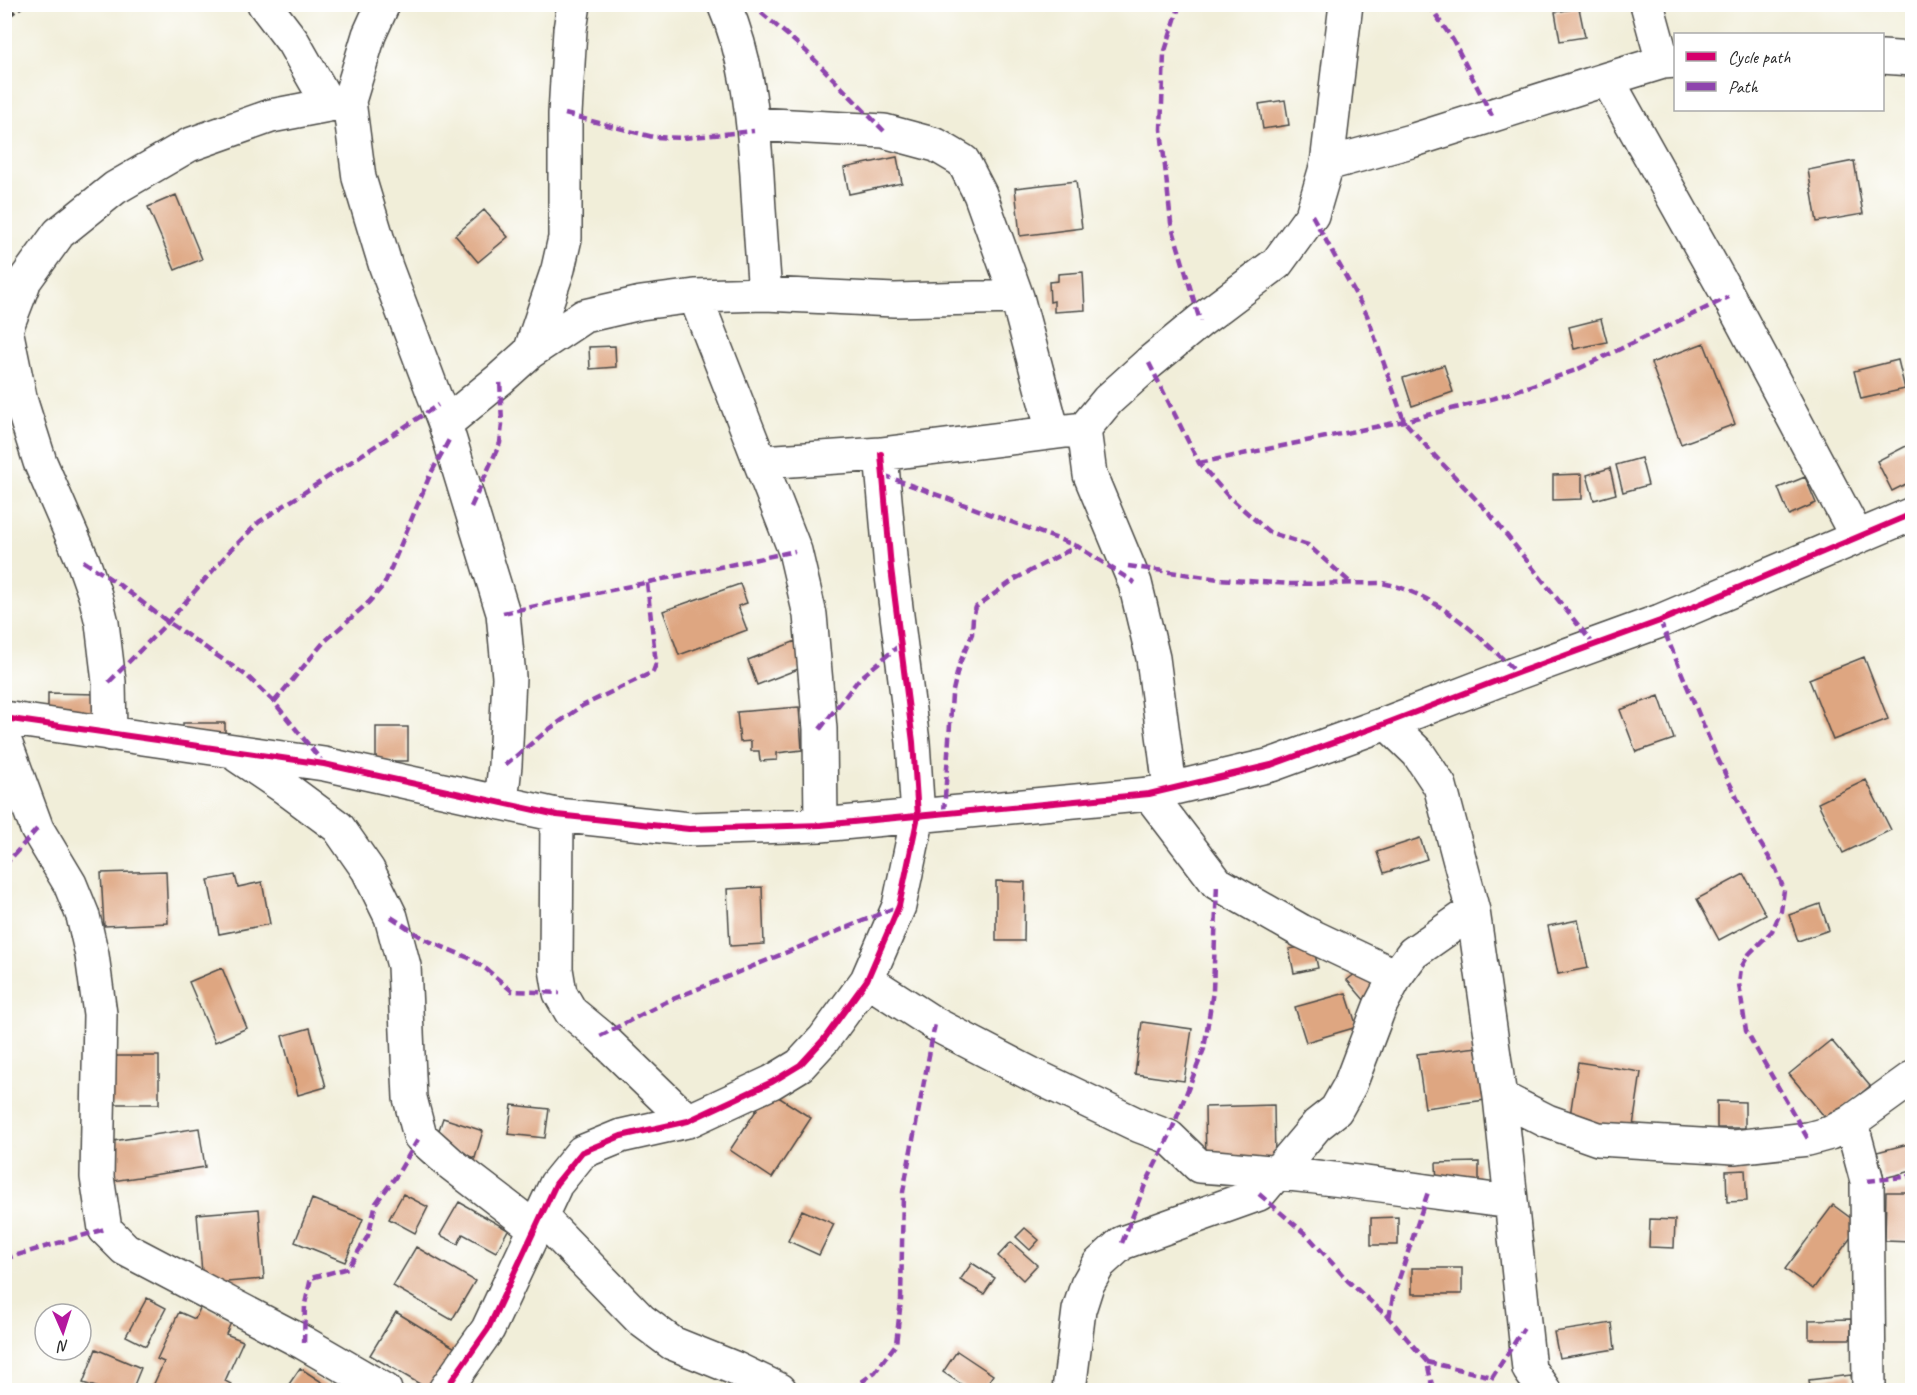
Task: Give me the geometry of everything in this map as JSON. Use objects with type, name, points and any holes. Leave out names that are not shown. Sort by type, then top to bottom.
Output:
[{"type":"street","points":[[264,4],[339,103],[386,267],[446,424],[503,613],[509,677],[506,765],[501,803]]},
{"type":"street","points":[[339,103],[384,4]]},
{"type":"street","points":[[530,352],[558,269],[565,238],[565,114],[570,30],[574,4]]},
{"type":"street","points":[[724,4],[733,24],[745,66],[753,124],[765,294]]},
{"type":"street","points":[[762,462],[880,454],[1069,431],[1200,321],[1277,263],[1312,215],[1328,164],[1346,4]]},
{"type":"street","points":[[1328,164],[1670,62],[1652,6]]},
{"type":"street","points":[[1884,57],[1912,59]]},
{"type":"street","points":[[1607,79],[1730,297],[1857,537]]},
{"type":"street","points":[[110,734],[102,623],[95,595],[83,561],[40,462],[21,402],[5,330],[25,280],[59,233],[115,188],[189,144],[271,116],[339,103]]},
{"type":"street","points":[[753,124],[884,131],[936,145],[963,161],[980,194],[1069,431],[1090,475],[1134,583],[1150,647],[1160,791],[1217,883],[1301,931],[1396,976]]},
{"type":"street","points":[[446,424],[530,352],[584,316],[640,303],[695,296],[765,294],[894,300],[1017,297]]},
{"type":"street","points":[[695,296],[762,462],[795,552],[810,615],[820,729],[821,825]]},
{"type":"street","points":[[445,1390],[488,1329],[556,1184],[582,1152],[621,1136],[688,1121],[772,1082],[800,1065],[824,1039],[867,980],[899,906],[918,816],[913,742],[891,568],[880,454]]},
{"type":"street","points":[[4,718],[324,764],[557,814],[689,829],[821,825],[1160,791],[1271,765],[1387,723],[1660,621],[1857,537],[1911,518]]},
{"type":"street","points":[[1387,723],[1418,753],[1440,786],[1473,911],[1500,1097],[1529,1369],[1544,1390]]},
{"type":"street","points":[[4,740],[38,829],[70,884],[83,916],[92,955],[100,1014],[97,1177],[105,1229],[125,1249],[304,1344],[385,1390]]},
{"type":"street","points":[[232,752],[338,827],[368,870],[391,917],[404,966],[410,1098],[420,1136],[450,1163],[539,1223],[641,1320],[672,1342],[780,1390]]},
{"type":"street","points":[[557,814],[556,969],[560,993],[571,1012],[600,1036],[688,1121]]},
{"type":"street","points":[[1069,1390],[1079,1310],[1087,1285],[1099,1264],[1122,1243],[1259,1194],[1317,1125],[1336,1110],[1350,1085],[1380,1006],[1396,976],[1413,953],[1473,911]]},
{"type":"street","points":[[867,980],[935,1024],[1031,1074],[1140,1126],[1169,1137],[1199,1166],[1276,1171],[1511,1202]]},
{"type":"street","points":[[1500,1097],[1547,1121],[1598,1139],[1734,1147],[1808,1139],[1830,1133],[1851,1122],[1912,1077]]},
{"type":"street","points":[[1851,1122],[1867,1181],[1869,1390]]},
{"type":"path","points":[[4,19],[25,4]]},
{"type":"building","points":[[1579,8],[1585,37],[1560,41],[1555,12]]},
{"type":"building","points":[[1285,100],[1289,125],[1263,129],[1259,104]]},
{"type":"building","points":[[897,157],[902,183],[849,194],[844,168]]},
{"type":"building","points":[[1854,161],[1863,214],[1817,222],[1808,170]]},
{"type":"building","points":[[1076,181],[1082,228],[1020,236],[1015,188]]},
{"type":"building","points":[[176,195],[202,259],[175,270],[148,207]]},
{"type":"building","points":[[484,210],[508,237],[478,262],[455,235]]},
{"type":"building","points":[[1083,272],[1085,310],[1054,312],[1054,301],[1050,302],[1049,282],[1058,281],[1058,274]]},
{"type":"building","points":[[1601,319],[1607,342],[1574,349],[1569,327]]},
{"type":"building","points":[[1704,343],[1735,424],[1681,444],[1651,363]]},
{"type":"building","points":[[615,346],[616,367],[590,369],[589,347]]},
{"type":"building","points":[[1898,360],[1905,389],[1861,399],[1854,371]]},
{"type":"building","points":[[1444,365],[1453,392],[1412,406],[1403,378]]},
{"type":"building","points":[[1912,443],[1912,481],[1892,491],[1877,461]]},
{"type":"building","points":[[1641,458],[1648,485],[1623,492],[1616,465]]},
{"type":"building","points":[[1610,468],[1616,494],[1594,500],[1587,475]]},
{"type":"building","points":[[1582,474],[1582,499],[1553,500],[1553,475]]},
{"type":"building","points":[[1805,477],[1816,503],[1789,515],[1778,488]]},
{"type":"building","points":[[740,584],[747,603],[738,606],[747,630],[679,655],[663,611]]},
{"type":"building","points":[[796,641],[806,666],[757,685],[748,660]]},
{"type":"building","points":[[1864,657],[1888,719],[1833,740],[1809,679]]},
{"type":"building","points":[[48,693],[97,694],[96,721],[48,721]]},
{"type":"building","points":[[1659,696],[1674,739],[1636,752],[1620,710]]},
{"type":"building","points":[[799,707],[802,750],[777,753],[777,760],[760,761],[759,751],[751,751],[751,741],[740,742],[737,712]]},
{"type":"building","points":[[183,723],[225,723],[225,743],[183,742]]},
{"type":"building","points":[[376,727],[408,727],[408,761],[376,761]]},
{"type":"building","points":[[1866,780],[1891,830],[1843,853],[1818,803]]},
{"type":"building","points":[[1420,838],[1427,859],[1384,873],[1377,852]]},
{"type":"building","points":[[166,871],[168,923],[104,926],[101,873]]},
{"type":"building","points":[[1744,874],[1766,915],[1719,940],[1697,899]]},
{"type":"building","points":[[235,875],[238,887],[262,882],[270,924],[219,934],[208,880]]},
{"type":"building","points":[[996,881],[1025,882],[1024,941],[996,941]]},
{"type":"building","points":[[762,887],[764,944],[730,946],[727,889]]},
{"type":"building","points":[[1820,904],[1829,930],[1798,941],[1789,915]]},
{"type":"building","points":[[1578,920],[1588,968],[1558,974],[1548,926]]},
{"type":"building","points":[[1313,945],[1318,968],[1294,973],[1289,949]]},
{"type":"building","points":[[222,968],[247,1028],[215,1042],[189,982]]},
{"type":"building","points":[[1360,970],[1378,991],[1365,1001],[1347,980]]},
{"type":"building","points":[[1346,993],[1357,1027],[1306,1042],[1295,1007]]},
{"type":"building","points":[[1142,1022],[1192,1029],[1184,1081],[1135,1074]]},
{"type":"building","points":[[310,1028],[326,1087],[298,1095],[282,1036]]},
{"type":"building","points":[[1831,1040],[1870,1086],[1828,1121],[1789,1074]]},
{"type":"building","points":[[1486,1046],[1493,1099],[1425,1108],[1417,1054]]},
{"type":"building","points":[[104,1056],[159,1056],[159,1104],[104,1104]]},
{"type":"building","points":[[1578,1062],[1641,1072],[1632,1133],[1569,1123]]},
{"type":"building","points":[[769,1091],[811,1118],[772,1178],[730,1150]]},
{"type":"building","points":[[1717,1101],[1745,1102],[1745,1128],[1717,1128]]},
{"type":"building","points":[[512,1105],[549,1109],[545,1138],[508,1134]]},
{"type":"building","points":[[1274,1105],[1275,1159],[1206,1162],[1205,1107]]},
{"type":"building","points":[[443,1118],[483,1131],[475,1158],[434,1145]]},
{"type":"building","points":[[199,1128],[205,1167],[106,1182],[100,1143]]},
{"type":"building","points":[[1912,1143],[1912,1171],[1884,1178],[1877,1152]]},
{"type":"building","points":[[1479,1162],[1479,1184],[1437,1184],[1436,1163]]},
{"type":"building","points":[[1745,1170],[1747,1201],[1727,1202],[1726,1171]]},
{"type":"building","points":[[1886,1192],[1912,1192],[1912,1242],[1885,1241]]},
{"type":"building","points":[[403,1194],[428,1207],[415,1233],[389,1219]]},
{"type":"building","points":[[312,1199],[363,1219],[345,1262],[295,1242]]},
{"type":"building","points":[[459,1202],[508,1230],[496,1252],[463,1234],[458,1244],[440,1235]]},
{"type":"building","points":[[1833,1205],[1860,1225],[1813,1289],[1785,1269]]},
{"type":"building","points":[[259,1209],[264,1279],[203,1284],[197,1214]]},
{"type":"building","points":[[802,1210],[834,1224],[819,1255],[788,1241]]},
{"type":"building","points":[[1398,1217],[1398,1245],[1371,1245],[1371,1218]]},
{"type":"building","points":[[1650,1219],[1675,1220],[1674,1248],[1649,1247]]},
{"type":"building","points":[[1025,1228],[1039,1240],[1030,1250],[1016,1237]]},
{"type":"building","points":[[1011,1242],[1037,1265],[1023,1280],[998,1256]]},
{"type":"building","points":[[416,1247],[475,1281],[452,1320],[393,1286]]},
{"type":"building","points":[[972,1263],[995,1278],[984,1294],[960,1280]]},
{"type":"building","points":[[1412,1268],[1462,1268],[1462,1294],[1412,1294]]},
{"type":"building","points":[[147,1298],[166,1308],[146,1346],[126,1336]]},
{"type":"building","points":[[201,1306],[232,1320],[226,1334],[243,1341],[225,1381],[231,1384],[228,1390],[159,1390],[152,1388],[164,1362],[157,1359],[179,1312],[195,1319]]},
{"type":"building","points":[[396,1312],[457,1349],[430,1390],[370,1355]]},
{"type":"building","points":[[1851,1319],[1851,1339],[1809,1339],[1809,1320]]},
{"type":"building","points":[[1612,1323],[1615,1349],[1559,1358],[1554,1332]]},
{"type":"building","points":[[96,1349],[141,1368],[132,1390],[98,1390],[99,1388],[83,1383],[93,1362]]},
{"type":"building","points":[[957,1351],[993,1375],[983,1390],[970,1390],[943,1372]]},
{"type":"building","points":[[300,1368],[334,1390],[285,1390]]},
{"type":"building","points":[[1851,1375],[1853,1390],[1810,1390],[1809,1380]]},
{"type":"marked path","points":[[751,4],[806,51],[884,131]]},
{"type":"marked path","points":[[1180,4],[1164,54],[1161,129],[1171,223],[1200,321]]},
{"type":"marked path","points":[[1428,4],[1453,40],[1492,116]]},
{"type":"marked path","points":[[565,114],[653,137],[683,138],[754,131]]},
{"type":"marked path","points":[[1312,215],[1367,315],[1404,421],[1489,513],[1594,645]]},
{"type":"marked path","points":[[1199,463],[1404,421],[1495,398],[1576,370],[1729,297]]},
{"type":"marked path","points":[[1149,363],[1199,463],[1228,496],[1269,532],[1308,545],[1351,583]]},
{"type":"marked path","points":[[471,507],[500,443],[502,424],[500,379]]},
{"type":"marked path","points":[[109,682],[168,622],[229,552],[259,522],[438,405]]},
{"type":"marked path","points":[[274,702],[324,642],[369,602],[384,585],[430,475],[450,438]]},
{"type":"marked path","points":[[883,475],[1077,546],[1135,583]]},
{"type":"marked path","points":[[944,812],[952,695],[959,665],[972,634],[976,607],[1015,579],[1077,546]]},
{"type":"marked path","points":[[503,613],[795,551]]},
{"type":"marked path","points":[[83,561],[247,676],[274,702],[324,764]]},
{"type":"marked path","points":[[1128,566],[1219,579],[1290,584],[1382,583],[1402,588],[1421,596],[1456,618],[1472,630],[1517,673]]},
{"type":"marked path","points":[[505,765],[582,706],[653,672],[656,664],[647,583]]},
{"type":"marked path","points":[[1660,621],[1715,753],[1753,831],[1776,869],[1784,890],[1781,911],[1772,931],[1749,954],[1741,968],[1739,984],[1746,1031],[1808,1139]]},
{"type":"marked path","points":[[820,729],[859,679],[901,644]]},
{"type":"marked path","points":[[4,866],[37,829]]},
{"type":"marked path","points":[[1122,1243],[1145,1185],[1169,1137],[1204,1049],[1213,991],[1217,883]]},
{"type":"marked path","points":[[600,1036],[666,1002],[899,906]]},
{"type":"marked path","points":[[391,917],[424,939],[469,958],[512,991],[560,993]]},
{"type":"marked path","points":[[851,1390],[875,1372],[896,1344],[901,1300],[903,1192],[935,1024]]},
{"type":"marked path","points":[[304,1343],[305,1304],[311,1278],[348,1268],[368,1236],[376,1203],[397,1175],[420,1136]]},
{"type":"marked path","points":[[1867,1181],[1912,1176]]},
{"type":"marked path","points":[[1389,1318],[1393,1297],[1428,1192]]},
{"type":"marked path","points":[[1259,1194],[1309,1237],[1348,1281],[1389,1318],[1427,1362],[1433,1390]]},
{"type":"marked path","points":[[4,1259],[105,1229]]},
{"type":"marked path","points":[[1484,1390],[1524,1328]]},
{"type":"marked path","points":[[1427,1362],[1493,1377]]},
{"type":"cycle path","points":[[445,1390],[488,1329],[556,1184],[582,1152],[621,1136],[688,1121],[772,1082],[800,1065],[824,1039],[867,980],[899,906],[918,816],[913,742],[891,568],[881,454]]},
{"type":"cycle path","points":[[4,718],[324,764],[557,815],[689,829],[821,825],[1149,794],[1271,765],[1387,723],[1660,621],[1912,514]]}]
